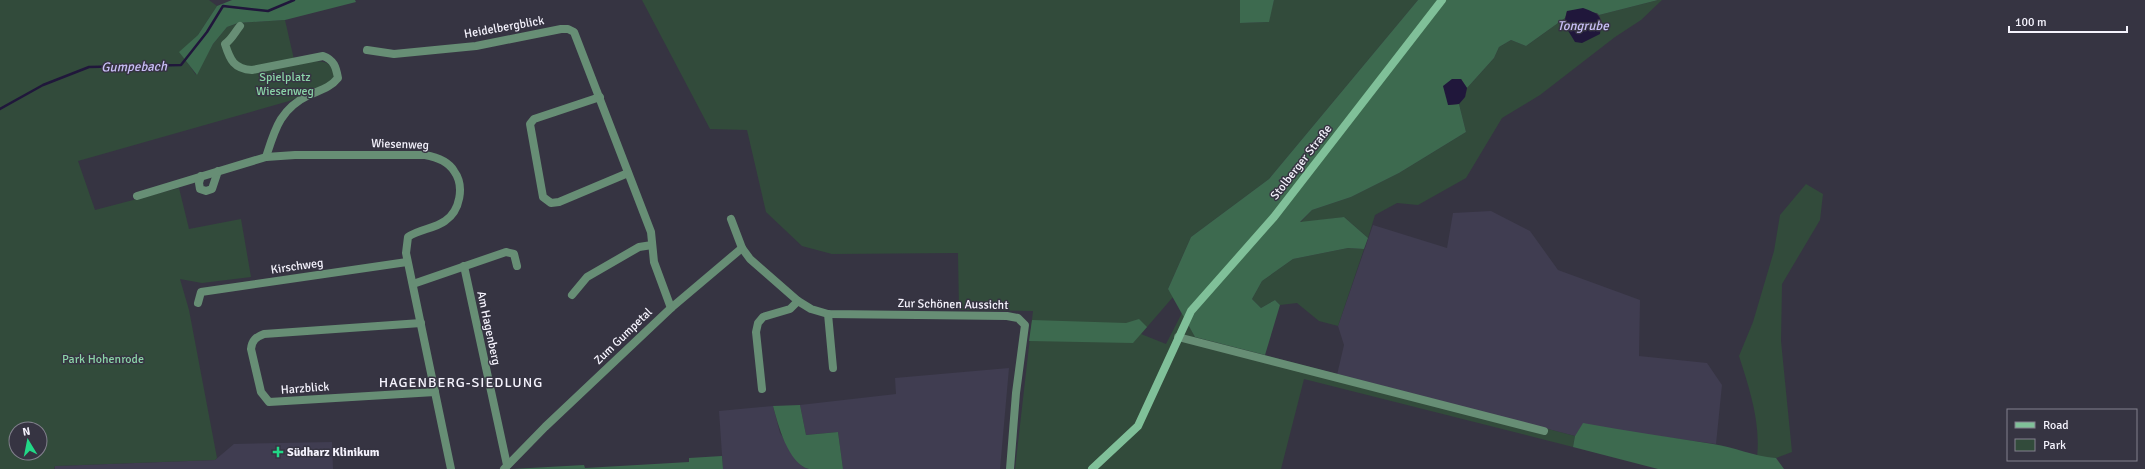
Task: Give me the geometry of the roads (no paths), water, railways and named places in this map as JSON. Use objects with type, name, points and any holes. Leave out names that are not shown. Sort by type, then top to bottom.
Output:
[{"type":"main road","name":"Stolberger Straße","points":[[1092,469],[1138,426],[1191,311],[1274,217],[1442,0]]},
{"type":"street","points":[[240,26],[235,31],[232,40],[225,44],[232,63],[241,69],[252,70],[323,56],[329,58],[336,68],[338,78],[331,86],[306,97],[285,112],[279,121],[266,157]]},
{"type":"street","name":"Heidelbergblick","points":[[368,50],[394,54],[476,46],[568,29],[574,32],[578,39],[651,232],[654,262],[670,308]]},
{"type":"street","points":[[600,97],[534,119],[530,124],[543,197],[546,201],[551,203],[559,202],[628,172]]},
{"type":"street","name":"Wiesenweg","points":[[137,196],[266,157],[295,155],[425,155],[444,162],[454,171],[458,178],[459,202],[456,209],[445,221],[415,232],[408,237],[406,243],[407,262]]},
{"type":"street","points":[[201,176],[199,183],[200,189],[206,191],[212,189],[218,171]]},
{"type":"street","points":[[730,219],[742,248]]},
{"type":"street","points":[[572,295],[587,277],[639,247],[652,245]]},
{"type":"street","name":"Zur Schönen Aussicht","points":[[742,248],[750,259],[798,301],[811,308],[828,314],[1007,316],[1018,318],[1025,325],[1016,393],[1010,469]]},
{"type":"street","name":"Zum Gumpetal","points":[[506,467],[670,308],[742,248]]},
{"type":"street","points":[[412,284],[511,252],[514,254],[517,266]]},
{"type":"street","points":[[407,262],[451,469]]},
{"type":"street","name":"Kirschweg","points":[[198,303],[201,292],[407,262]]},
{"type":"street","name":"Am Hagenberg","points":[[464,266],[506,467]]},
{"type":"street","points":[[762,389],[756,332],[758,323],[763,317],[790,309],[798,301]]},
{"type":"street","points":[[828,314],[833,368]]},
{"type":"street","name":"Harzblick","points":[[421,323],[264,334],[257,336],[252,343],[251,349],[261,392],[269,402],[435,392]]},
{"type":"street","points":[[1178,337],[1544,431]]},
{"type":"water","name":"Tongrube","points":[[1583,8],[1599,16],[1601,28],[1600,34],[1582,43],[1575,42],[1564,24],[1567,11]]},
{"type":"water","points":[[1452,79],[1461,79],[1467,88],[1465,97],[1459,104],[1448,105],[1443,86]]},
{"type":"waterway","name":"Gumpebach","points":[[0,109],[43,85],[89,67],[181,65],[207,32],[223,6],[268,11],[294,0]]},
{"type":"place","name":"Südharz Klinikum","points":[[278,452]]},
{"type":"district","name":"HAGENBERG-SIEDLUNG","points":[[461,382]]},
{"type":"park label","name":"Spielplatz Wiesenweg","points":[[285,84]]},
{"type":"park label","name":"Park Hohenrode","points":[[103,359]]}]
